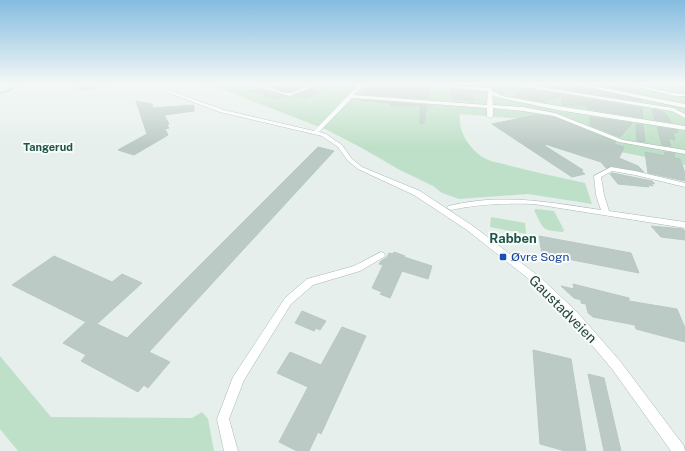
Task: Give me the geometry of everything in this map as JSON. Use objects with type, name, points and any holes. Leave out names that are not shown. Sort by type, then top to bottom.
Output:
[{"type":"street","name":"Gaustadveien","points":[[205,105],[222,111],[316,132],[327,137],[340,146],[350,160],[360,168],[398,184],[430,201],[470,228],[510,258],[548,290],[573,315],[612,360],[679,451]]},
{"type":"street","points":[[316,132],[342,105]]},
{"type":"street","points":[[477,105],[523,108],[548,114],[621,141],[685,152]]},
{"type":"street","points":[[544,105],[685,128]]},
{"type":"street","points":[[642,105],[673,110],[685,116]]},
{"type":"street","points":[[490,106],[490,116]]},
{"type":"street","points":[[673,110],[685,106]]},
{"type":"street","points":[[606,213],[600,195],[597,176],[607,170],[611,169],[629,172],[685,185]]},
{"type":"street","points":[[451,208],[470,204],[512,201],[534,202],[685,225]]},
{"type":"street","points":[[231,451],[224,419],[239,377],[288,301],[310,282],[357,269],[381,255]]},
{"type":"green space","points":[[263,105],[685,105],[685,165],[621,152],[535,120],[460,114],[463,134],[470,146],[480,155],[494,162],[585,183],[592,204],[528,194],[459,199],[442,193],[433,186],[398,169],[327,130]]},
{"type":"green space","points":[[534,210],[554,211],[564,230],[563,232],[551,231],[544,228]]},
{"type":"green space","points":[[491,217],[525,223],[526,234],[490,227]]},
{"type":"green space","points":[[0,356],[51,417],[192,418],[202,412],[208,419],[214,451],[18,451],[0,429]]},
{"type":"building","points":[[137,105],[152,105],[153,108],[194,105],[194,111],[164,115],[169,124],[167,125],[169,128],[165,129],[168,135],[134,155],[118,150],[147,134]]},
{"type":"building","points":[[427,105],[424,123],[420,123],[420,106],[390,106]]},
{"type":"building","points":[[563,105],[624,105],[642,108],[643,118],[588,109],[587,106]]},
{"type":"building","points":[[652,109],[664,112],[671,122],[655,120]]},
{"type":"building","points":[[536,115],[554,117],[616,142],[614,144],[624,147],[619,158],[638,166],[644,172],[611,166],[606,168],[601,162],[545,144],[545,146],[583,170],[581,171],[585,174],[572,177],[492,124]]},
{"type":"building","points":[[590,117],[632,123],[620,137],[590,125]]},
{"type":"building","points":[[636,124],[643,125],[645,142],[637,141]]},
{"type":"building","points":[[657,127],[677,130],[678,132],[673,133],[675,140],[668,138],[671,146],[662,145]]},
{"type":"building","points":[[318,147],[334,151],[149,352],[170,362],[148,388],[144,385],[138,392],[81,361],[86,355],[63,343],[86,322],[12,285],[54,256],[112,282],[122,274],[142,283],[97,324],[127,338]]},
{"type":"building","points":[[645,152],[666,156],[664,152],[674,153],[675,158],[680,159],[685,173],[685,181],[648,173]]},
{"type":"building","points":[[612,173],[652,181],[655,184],[651,183],[653,186],[647,185],[649,187],[618,184],[610,174]]},
{"type":"building","points":[[651,226],[683,229],[685,231],[685,240],[661,237]]},
{"type":"building","points":[[539,236],[631,253],[639,273],[542,254]]},
{"type":"building","points":[[394,252],[405,256],[404,257],[432,266],[428,279],[402,271],[390,298],[380,294],[382,292],[372,288],[383,265],[379,264],[387,257],[389,253],[393,254]]},
{"type":"building","points":[[573,284],[629,298],[629,301],[677,309],[685,328],[685,342],[636,329],[635,325],[593,317],[588,313],[586,304],[581,303],[581,300],[574,298],[561,286],[574,289]]},
{"type":"building","points":[[302,311],[326,321],[320,330],[316,328],[314,331],[295,323]]},
{"type":"building","points":[[342,327],[366,336],[321,434],[318,432],[309,451],[297,451],[279,442],[308,387],[277,373],[290,352],[321,365]]},
{"type":"building","points":[[533,350],[571,359],[586,451],[565,451],[540,444]]},
{"type":"building","points":[[588,374],[604,378],[621,451],[604,451]]},
{"type":"place","name":"Øvre Sogn","points":[[503,257]]},
{"type":"district","name":"Tangerud","points":[[48,147]]},
{"type":"district","name":"Rabben","points":[[513,238]]}]
